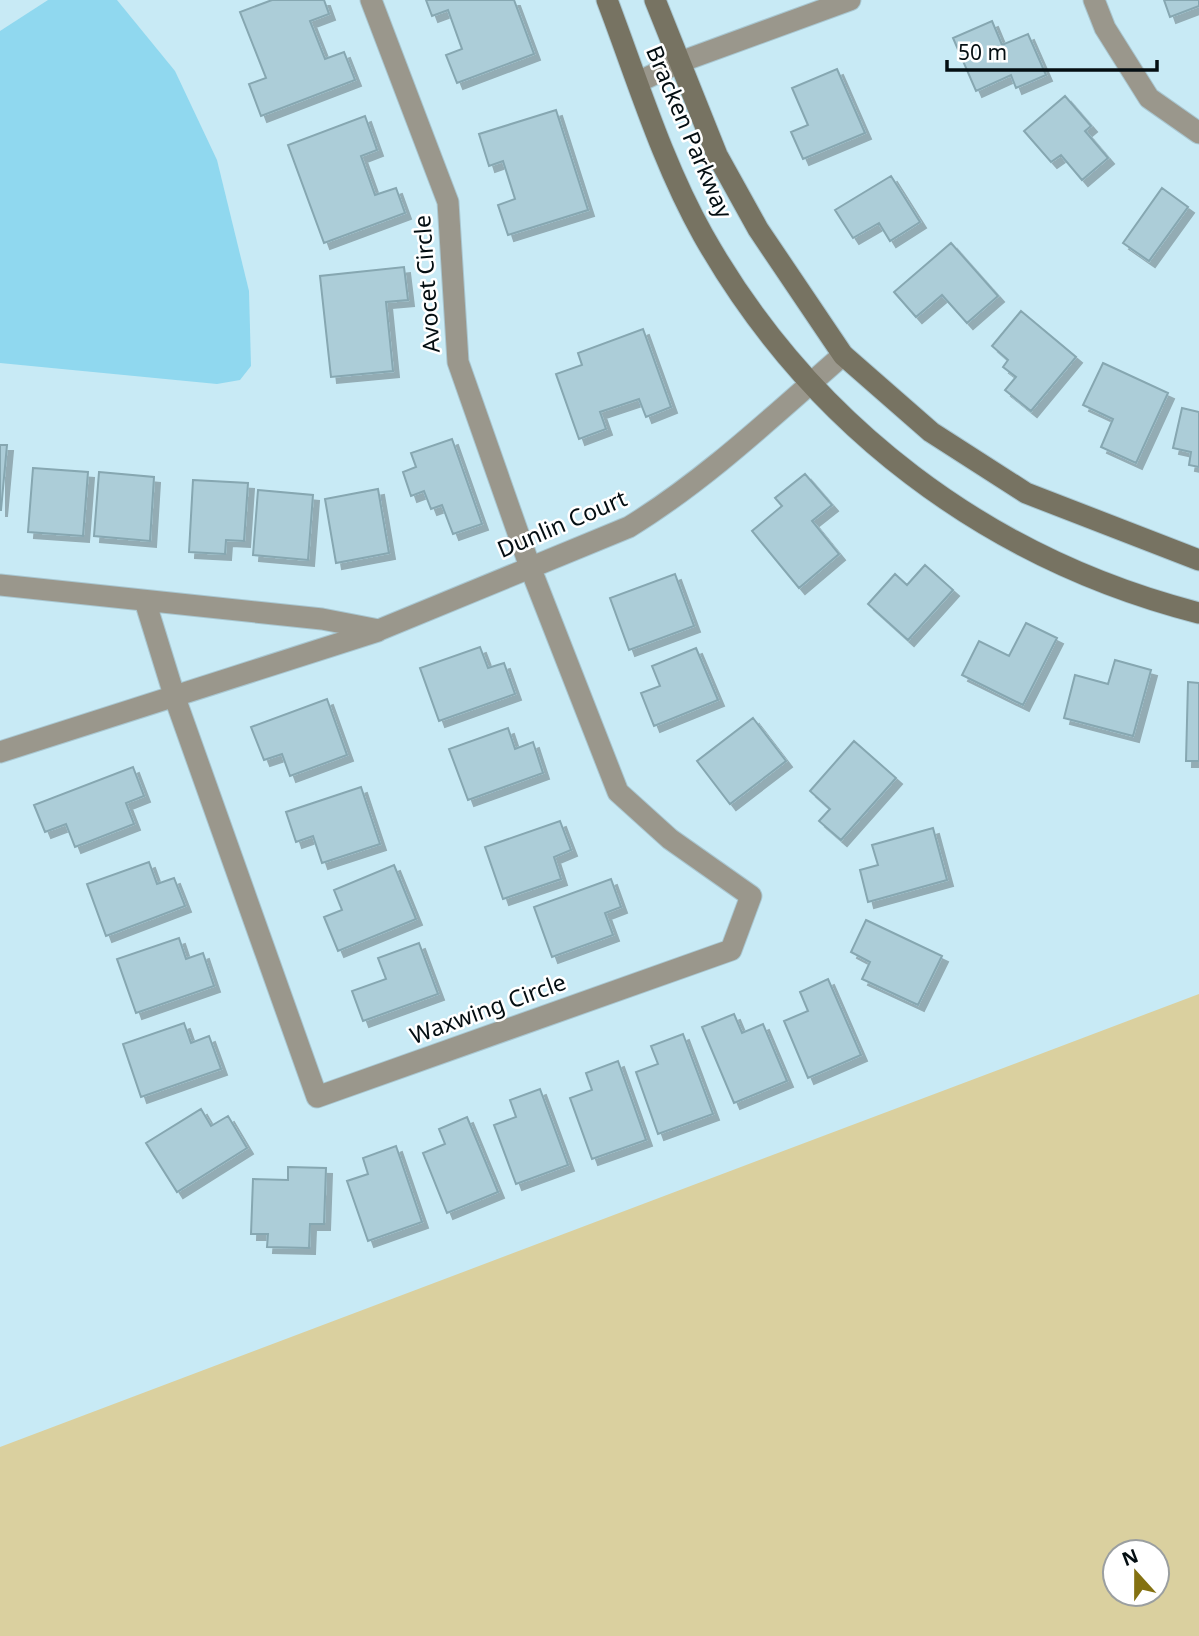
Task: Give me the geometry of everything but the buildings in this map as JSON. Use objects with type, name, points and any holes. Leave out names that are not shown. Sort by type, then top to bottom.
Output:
[{"type":"street","name":"Avocet Circle","points":[[371,0],[448,202],[458,362],[530,567]]},
{"type":"street","name":"Bracken Parkway","points":[[607,0],[667,158],[702,233],[756,318],[810,384],[914,479],[1001,536],[1098,581],[1199,613]]},
{"type":"street","name":"Bracken Parkway","points":[[655,0],[717,155],[758,229],[844,355],[931,432],[1026,493],[1199,560]]},
{"type":"street","points":[[638,82],[680,62],[850,0]]},
{"type":"street","points":[[1094,0],[1105,28],[1149,98],[1199,133]]},
{"type":"street","name":"Dunlin Court","points":[[0,751],[175,698],[379,630],[530,567],[575,552],[629,527],[666,504],[844,355]]},
{"type":"street","name":"Waxwing Circle","points":[[145,601],[175,698],[317,1097],[731,950],[751,896],[670,839],[618,792],[530,567]]},
{"type":"street","points":[[0,584],[322,619],[379,630]]},
{"type":"shaded area","points":[[1199,994],[1199,1636],[0,1636],[0,1447]]},
{"type":"water","points":[[48,0],[117,0],[175,71],[217,160],[249,291],[251,366],[240,380],[217,384],[0,363],[0,31]]}]
